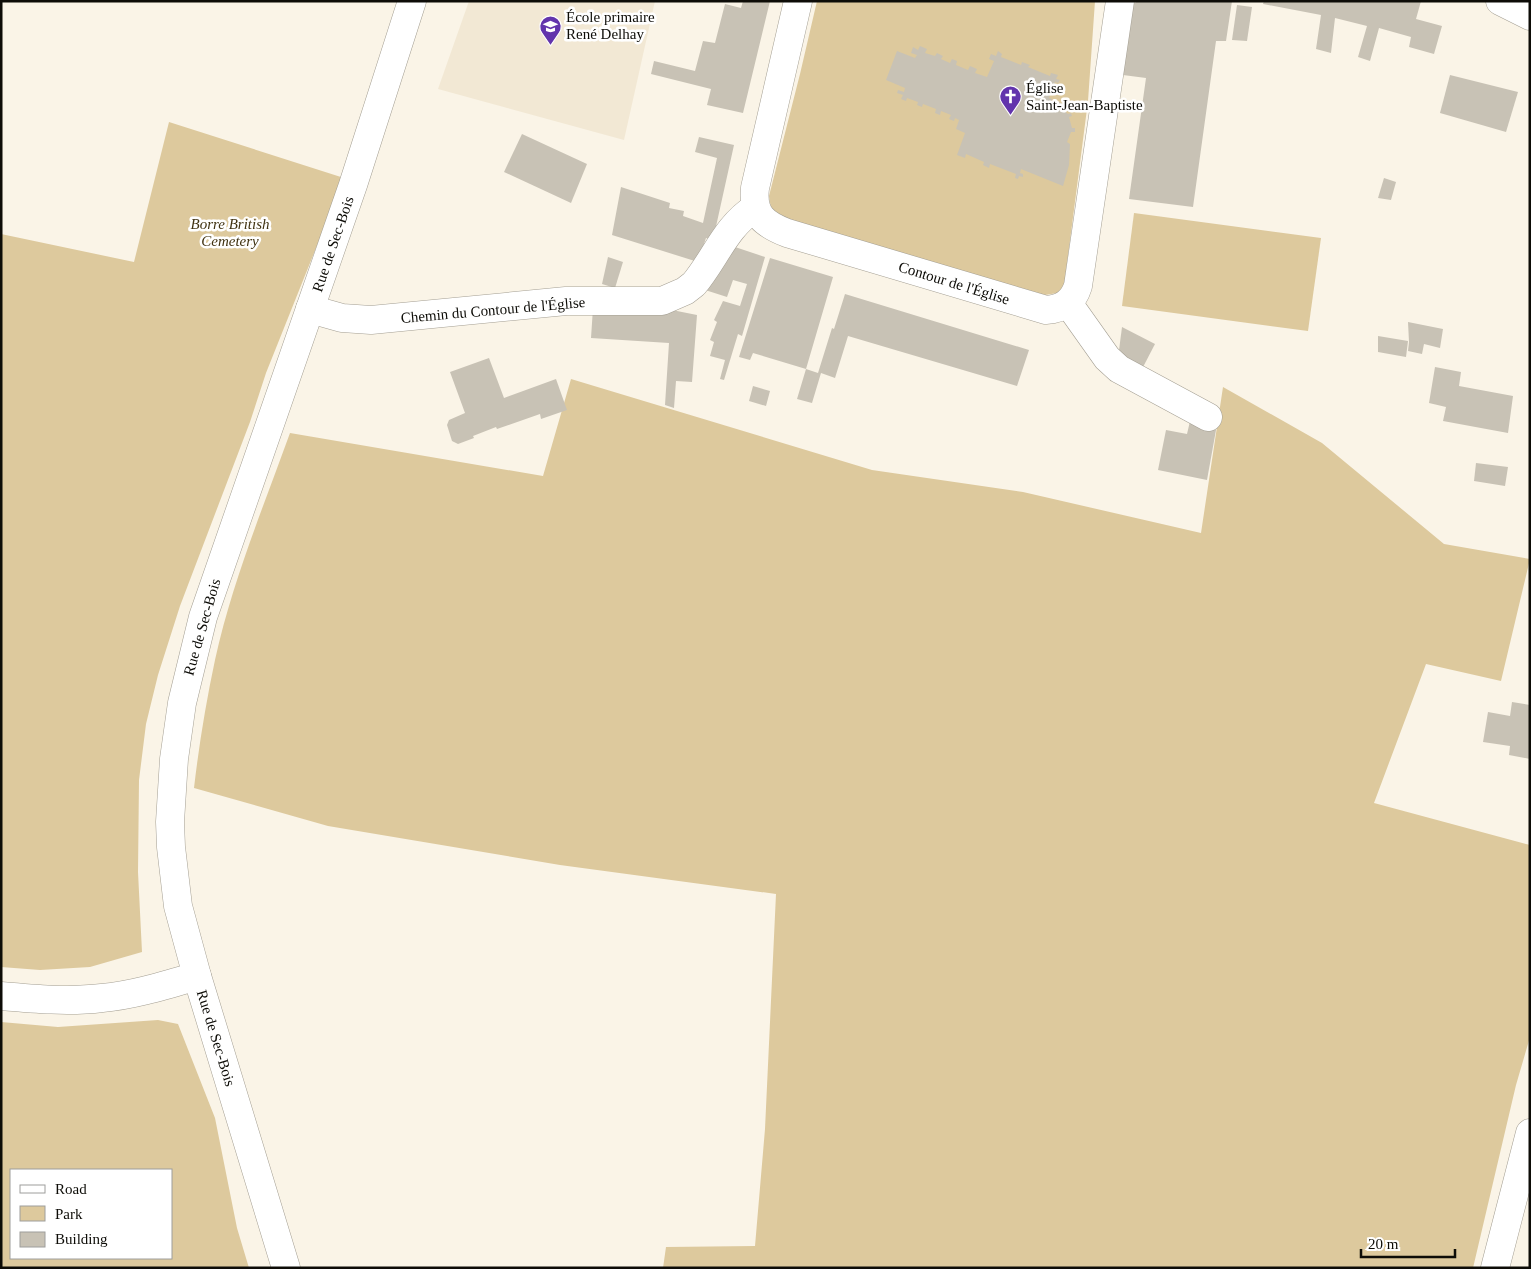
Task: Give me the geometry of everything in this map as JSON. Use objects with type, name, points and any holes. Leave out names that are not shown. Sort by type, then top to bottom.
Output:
[{"type":"street","name":"Rue de Sec-Bois","points":[[286,1268],[196,976],[178,906],[170,822],[174,759],[182,703],[196,641],[212,590],[353,185],[412,1]]},
{"type":"street","points":[[755,208],[755,188],[798,1]]},
{"type":"street","points":[[1120,1],[1080,280],[1076,292],[1068,303],[1107,358],[1119,369],[1208,417]]},
{"type":"street","points":[[1500,1],[1530,16]]},
{"type":"street","name":"Chemin du Contour de l'Église","points":[[310,309],[342,318],[387,320],[566,300],[662,302],[674,297],[694,284],[732,228],[740,219],[755,208]]},
{"type":"street","name":"Contour de l'Église","points":[[755,208],[767,224],[797,236],[1038,309],[1054,310],[1068,303]]},
{"type":"street","points":[[1,996],[52,1000],[102,998],[144,991],[196,976]]},
{"type":"street","points":[[1495,1268],[1530,1133]]},
{"type":"shaded area","name":"École primaire René Delhay","points":[[469,1],[655,1],[624,140],[438,89]]},
{"type":"green space","points":[[817,1],[1095,1],[1088,101],[1064,287],[1057,293],[1045,295],[780,218],[771,209],[769,196]]},
{"type":"green space","name":"Borre British Cemetery","points":[[169,122],[344,178],[266,373],[250,422],[180,606],[158,675],[146,724],[139,780],[138,872],[142,952],[90,967],[40,970],[1,967],[1,234],[134,262]]},
{"type":"green space","points":[[1134,213],[1321,238],[1308,331],[1122,306]]},
{"type":"green space","points":[[571,379],[872,470],[1023,492],[1201,533],[1223,387],[1322,443],[1444,544],[1530,559],[1501,681],[1426,664],[1374,803],[1530,845],[1530,1037],[1516,1085],[1473,1268],[663,1268],[666,1247],[755,1246],[765,1129],[776,894],[560,865],[328,826],[194,788],[200,740],[222,631],[249,545],[290,433],[543,476]]},
{"type":"green space","points":[[158,1020],[178,1024],[215,1118],[237,1228],[249,1268],[1,1268],[1,1022],[58,1027]]},
{"type":"building","points":[[743,1],[770,1],[743,113],[707,105],[711,89],[651,74],[654,61],[695,71],[703,41],[715,43],[725,4],[741,8]]},
{"type":"building","points":[[1138,1],[1232,1],[1226,41],[1216,41],[1193,207],[1129,199],[1146,78],[1123,75],[1131,5]]},
{"type":"building","points":[[1264,1],[1421,1],[1416,19],[1442,26],[1434,54],[1409,47],[1411,37],[1379,28],[1370,61],[1358,57],[1367,26],[1335,18],[1331,53],[1316,49],[1321,15],[1263,4]]},
{"type":"building","points":[[1237,5],[1252,7],[1247,41],[1232,40]]},
{"type":"building","name":"Église Saint-Jean-Baptiste","points":[[920,46],[927,49],[925,53],[935,56],[937,53],[943,56],[941,59],[950,63],[952,59],[957,61],[956,65],[968,70],[970,66],[977,69],[975,73],[987,77],[994,61],[989,59],[991,54],[996,56],[998,51],[1002,54],[1001,57],[1021,65],[1022,62],[1030,65],[1028,67],[1050,76],[1051,73],[1058,75],[1056,79],[1060,80],[1058,83],[1055,82],[1049,98],[1052,99],[1051,102],[1057,105],[1059,102],[1062,104],[1060,107],[1068,114],[1071,113],[1072,116],[1069,117],[1072,128],[1075,128],[1075,132],[1071,132],[1067,142],[1070,144],[1069,165],[1063,186],[1021,169],[1020,173],[1023,174],[1023,177],[1019,176],[1018,179],[1015,178],[1016,174],[990,164],[989,168],[983,165],[984,162],[966,154],[965,158],[957,155],[965,133],[956,129],[959,120],[955,118],[954,121],[949,119],[951,115],[941,111],[940,115],[935,113],[936,109],[923,104],[922,107],[917,105],[918,102],[907,98],[906,101],[901,99],[903,95],[897,93],[898,90],[904,92],[905,88],[886,80],[897,51],[915,58],[917,55],[911,53],[913,47],[918,50]]},
{"type":"building","points":[[1450,75],[1518,92],[1506,132],[1440,113]]},
{"type":"building","points":[[522,134],[587,164],[571,203],[504,172]]},
{"type":"building","points":[[699,137],[734,145],[713,240],[706,238],[698,262],[612,235],[621,187],[670,203],[669,208],[684,211],[683,216],[703,223],[717,158],[695,152]]},
{"type":"building","points":[[1384,178],[1396,182],[1391,200],[1378,198]]},
{"type":"building","points":[[726,244],[765,257],[742,336],[738,334],[724,380],[720,379],[725,360],[710,356],[714,342],[710,340],[717,322],[714,320],[723,301],[740,306],[747,284],[733,280],[727,297],[702,289]]},
{"type":"building","points":[[608,257],[623,262],[615,288],[602,284]]},
{"type":"building","points":[[770,258],[833,277],[806,369],[753,353],[750,360],[739,357]]},
{"type":"building","points":[[845,294],[1029,350],[1017,386],[848,336],[835,378],[821,373],[812,403],[797,399],[806,369],[818,373]]},
{"type":"building","points":[[593,308],[672,310],[697,315],[692,382],[676,381],[674,408],[665,405],[669,343],[591,338]]},
{"type":"building","points":[[1408,322],[1443,329],[1440,348],[1424,344],[1422,354],[1408,351]]},
{"type":"building","points":[[1122,327],[1155,344],[1142,369],[1118,358]]},
{"type":"building","points":[[1378,336],[1408,341],[1406,357],[1378,352]]},
{"type":"building","points":[[489,358],[504,398],[556,379],[567,410],[541,419],[540,414],[497,429],[496,427],[458,444],[452,441],[447,425],[449,420],[465,413],[450,372]]},
{"type":"building","points":[[1435,367],[1461,372],[1459,386],[1513,396],[1508,433],[1443,421],[1446,407],[1429,403]]},
{"type":"building","points":[[753,386],[770,391],[766,406],[749,401]]},
{"type":"building","points":[[1191,417],[1216,430],[1207,480],[1158,470],[1166,430],[1187,434]]},
{"type":"building","points":[[1476,463],[1508,467],[1505,486],[1474,481]]},
{"type":"building","points":[[1512,702],[1530,705],[1530,759],[1509,755],[1510,746],[1483,742],[1488,712],[1510,716]]},
{"type":"place","name":"École primaire René Delhay","points":[[550,45]]},
{"type":"place","name":"Église Saint-Jean-Baptiste","points":[[1010,116]]}]
